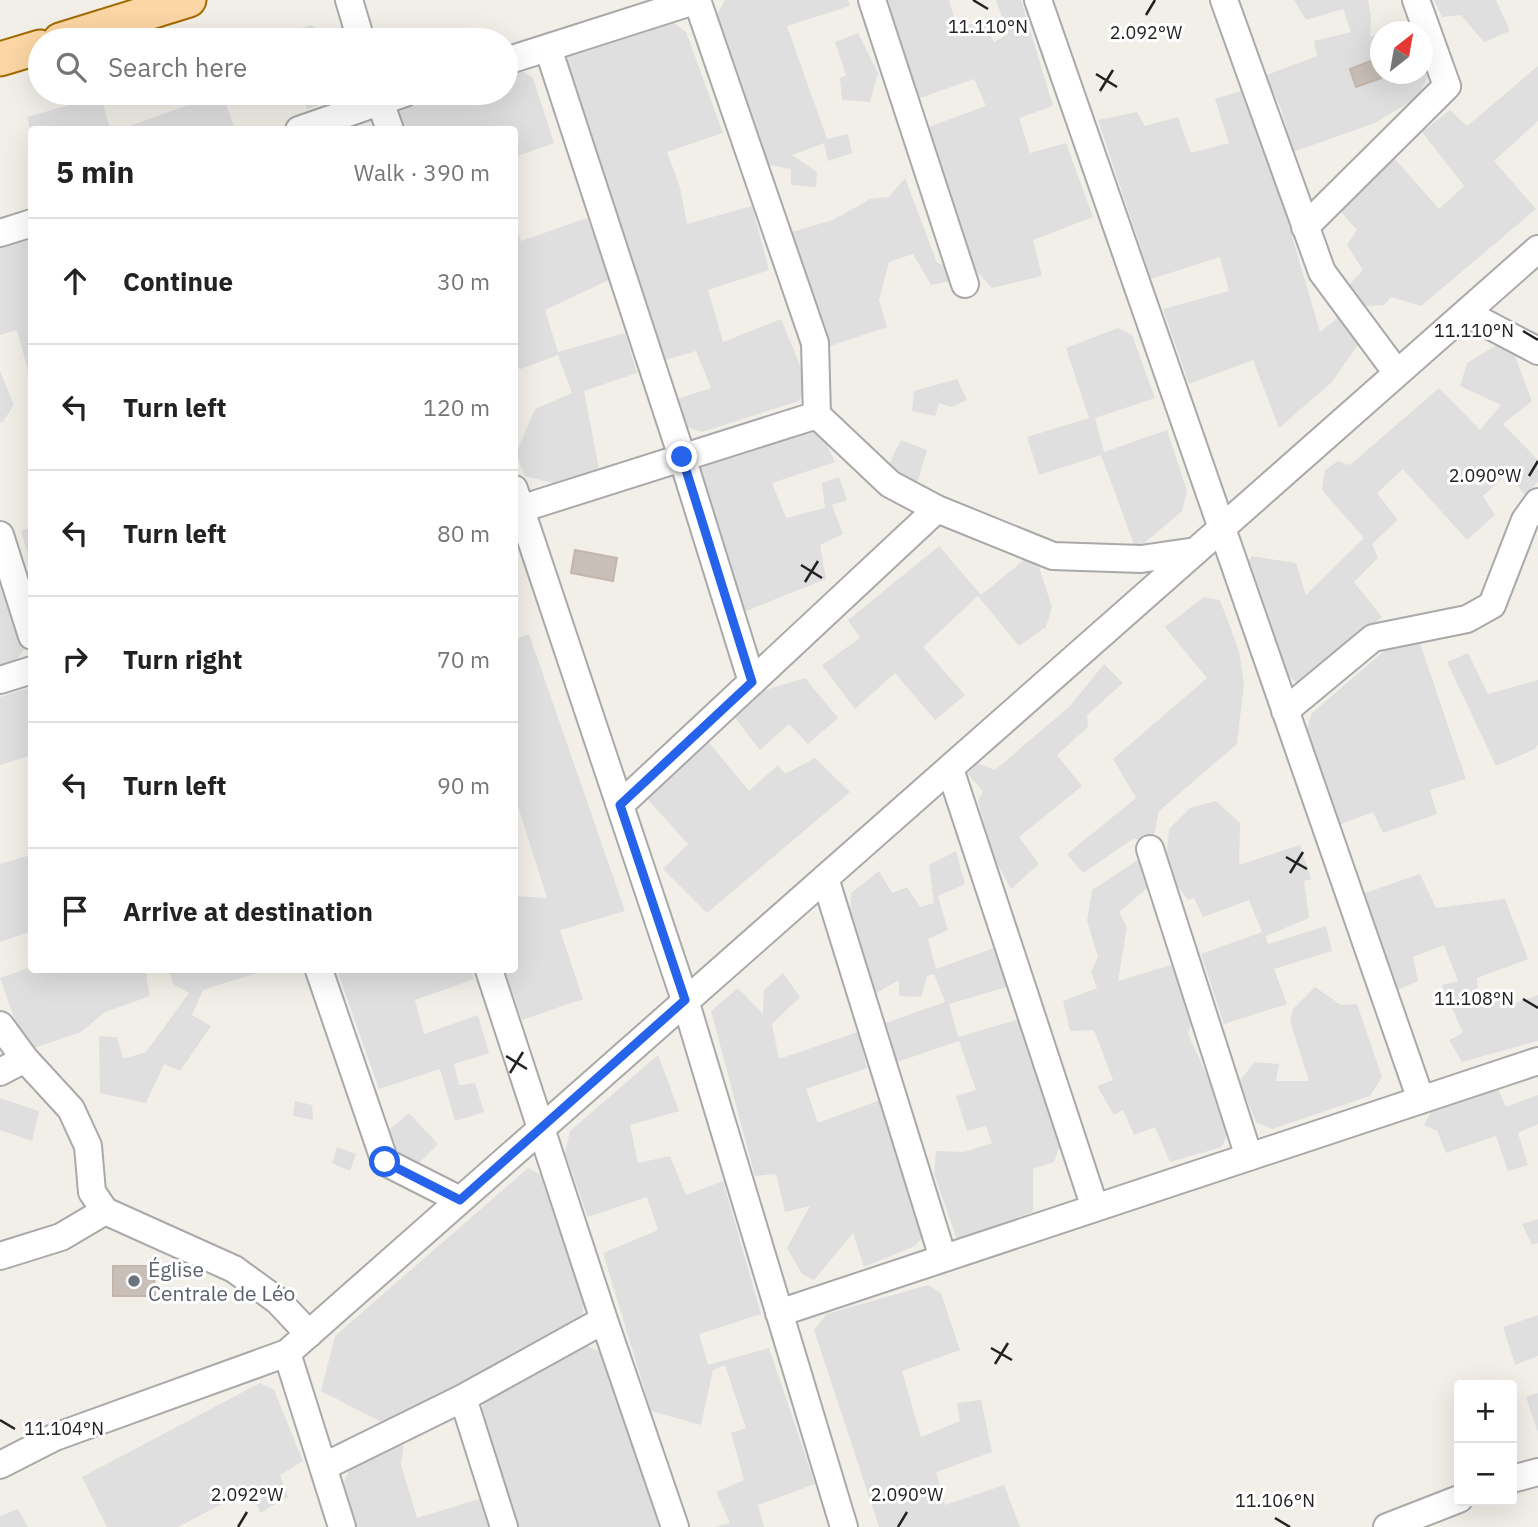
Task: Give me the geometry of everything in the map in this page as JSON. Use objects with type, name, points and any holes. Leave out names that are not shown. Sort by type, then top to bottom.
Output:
[{"type":"main road","points":[[99,28],[189,0]]},
{"type":"main road","points":[[0,59],[28,51]]},
{"type":"street","points":[[349,0],[357,28]]},
{"type":"street","points":[[518,57],[697,0],[815,343],[817,415],[890,484],[937,509],[1053,556],[1141,559],[1196,551]]},
{"type":"street","points":[[872,0],[965,284]]},
{"type":"street","points":[[1038,0],[1420,1100]]},
{"type":"street","points":[[1224,0],[1322,272],[1397,373]]},
{"type":"street","points":[[1305,227],[1447,86],[1416,0]]},
{"type":"street","points":[[548,48],[682,457],[752,682]]},
{"type":"street","points":[[309,126],[359,105]]},
{"type":"street","points":[[381,105],[389,126]]},
{"type":"street","points":[[0,233],[28,224]]},
{"type":"street","points":[[0,1465],[55,1437],[287,1353],[1538,249]]},
{"type":"street","points":[[1466,313],[1538,351]]},
{"type":"street","points":[[518,503],[682,457],[817,415]]},
{"type":"street","points":[[1285,711],[1373,638],[1466,619],[1492,605],[1525,520],[1538,502]]},
{"type":"street","points":[[518,506],[685,1000],[844,1527]]},
{"type":"street","points":[[620,805],[937,509]]},
{"type":"street","points":[[0,535],[28,623]]},
{"type":"street","points":[[0,680],[28,671]]},
{"type":"street","points":[[950,769],[1095,1208]]},
{"type":"street","points":[[1150,849],[1249,1157]]},
{"type":"street","points":[[825,878],[943,1258]]},
{"type":"street","points":[[320,973],[385,1162],[460,1200]]},
{"type":"street","points":[[490,973],[675,1527]]},
{"type":"street","points":[[0,1025],[25,1059],[71,1109],[88,1146],[92,1192],[105,1211],[234,1269],[278,1301],[309,1334]]},
{"type":"street","points":[[0,1072],[25,1059]]},
{"type":"street","points":[[779,1313],[1538,1060]]},
{"type":"street","points":[[0,1256],[61,1237],[105,1211]]},
{"type":"street","points":[[323,1466],[463,1398],[604,1320]]},
{"type":"street","points":[[287,1353],[342,1527]]},
{"type":"street","points":[[463,1398],[504,1527]]},
{"type":"street","points":[[1517,1478],[1538,1472]]},
{"type":"street","points":[[1399,1522],[1454,1501]]},
{"type":"street","points":[[1399,1522],[1440,1527]]},
{"type":"shaded area","points":[[725,0],[848,0],[850,6],[787,26],[827,139],[848,134],[852,153],[828,161],[824,143],[792,155],[817,172],[816,187],[791,185],[791,169],[765,164],[715,18]]},
{"type":"shaded area","points":[[879,0],[949,0],[956,24],[984,24],[994,42],[1008,34],[996,0],[1021,0],[1053,106],[1019,118],[1030,153],[1066,143],[1093,217],[1033,240],[1042,276],[992,288],[966,260],[923,129],[986,106],[974,79],[914,100]]},
{"type":"shaded area","points":[[1294,0],[1368,0],[1371,16],[1370,84],[1424,84],[1418,97],[1375,123],[1293,152],[1281,108],[1264,76],[1317,56],[1314,41],[1351,32],[1343,9],[1306,20]]},
{"type":"shaded area","points":[[1434,0],[1496,0],[1510,31],[1484,42],[1461,15],[1442,17]]},
{"type":"shaded area","points":[[670,20],[686,32],[723,133],[667,152],[680,187],[687,224],[752,206],[769,270],[708,290],[723,342],[781,319],[808,385],[799,401],[702,432],[684,426],[674,400],[711,388],[696,351],[662,361],[560,55]]},
{"type":"shaded area","points":[[858,33],[878,73],[870,102],[842,100],[840,78],[846,75],[835,42]]},
{"type":"shaded area","points":[[1538,66],[1538,121],[1494,161],[1536,209],[1421,306],[1391,297],[1384,305],[1355,307],[1348,286],[1363,270],[1347,245],[1357,230],[1337,208],[1395,159],[1439,209],[1464,186],[1422,132],[1450,110],[1467,126]]},
{"type":"shaded area","points":[[518,68],[533,78],[554,143],[518,156],[518,126],[398,126],[393,114],[417,105],[518,105]]},
{"type":"shaded area","points":[[1241,91],[1256,112],[1320,332],[1345,312],[1364,336],[1332,382],[1279,428],[1253,360],[1189,384],[1163,309],[1229,291],[1220,257],[1151,279],[1098,120],[1137,112],[1145,126],[1178,117],[1191,153],[1229,143],[1215,99]]},
{"type":"shaded area","points":[[69,105],[103,105],[109,126],[29,126],[27,117]]},
{"type":"shaded area","points":[[188,105],[226,105],[234,126],[129,126]]},
{"type":"shaded area","points":[[905,178],[937,263],[948,266],[951,281],[931,285],[913,254],[889,262],[879,300],[887,327],[827,347],[788,233],[833,220],[870,199],[889,197]]},
{"type":"shaded area","points":[[587,218],[611,279],[545,310],[558,352],[625,333],[637,373],[584,391],[599,469],[557,484],[525,476],[518,459],[518,449],[535,409],[572,393],[558,355],[518,368],[518,233],[521,241]]},
{"type":"shaded area","points":[[28,238],[28,371],[17,330],[0,335],[0,246]]},
{"type":"shaded area","points":[[1118,328],[1132,335],[1155,398],[1095,418],[1104,452],[1167,430],[1187,491],[1182,511],[1136,550],[1101,455],[1039,475],[1027,437],[1089,418],[1066,348]]},
{"type":"shaded area","points":[[1508,338],[1532,401],[1503,424],[1538,460],[1538,482],[1525,495],[1508,473],[1483,496],[1495,515],[1467,540],[1403,469],[1377,493],[1398,520],[1372,544],[1378,558],[1354,582],[1382,617],[1299,685],[1285,672],[1244,573],[1251,556],[1296,563],[1306,595],[1364,538],[1322,490],[1325,470],[1338,461],[1350,465],[1439,388],[1480,430],[1501,405],[1460,386],[1467,363]]},
{"type":"shaded area","points":[[0,371],[14,405],[2,423],[0,422]]},
{"type":"shaded area","points":[[957,379],[967,400],[952,407],[939,403],[935,416],[912,411],[914,391]]},
{"type":"shaded area","points":[[806,429],[823,437],[835,462],[772,483],[786,518],[825,508],[822,483],[839,477],[847,500],[832,505],[843,534],[820,545],[826,579],[746,611],[692,466]]},
{"type":"shaded area","points":[[901,440],[927,450],[916,487],[885,472]]},
{"type":"shaded area","points":[[28,528],[28,554],[21,531]]},
{"type":"shaded area","points":[[939,546],[981,595],[1034,552],[1052,607],[1046,627],[1019,646],[978,596],[923,647],[965,695],[935,720],[895,673],[855,709],[822,665],[860,638],[848,620]]},
{"type":"shaded area","points":[[0,569],[26,646],[17,659],[0,665]]},
{"type":"shaded area","points":[[1204,597],[1220,600],[1239,651],[1244,684],[1237,744],[1159,811],[1151,849],[1166,862],[1169,829],[1190,808],[1216,801],[1240,823],[1239,865],[1300,845],[1311,879],[1304,881],[1309,918],[1266,936],[1268,944],[1326,926],[1332,951],[1274,969],[1287,1004],[1224,1024],[1201,954],[1262,932],[1249,900],[1203,917],[1194,898],[1188,900],[1166,872],[1119,912],[1127,927],[1118,981],[1171,965],[1195,1012],[1188,1034],[1230,1126],[1222,1147],[1170,1162],[1155,1127],[1134,1135],[1123,1110],[1114,1115],[1097,1086],[1113,1080],[1094,1030],[1070,1031],[1063,1001],[1097,988],[1091,972],[1098,957],[1087,921],[1092,890],[1144,856],[1146,840],[1133,839],[1083,873],[1067,854],[1136,798],[1113,759],[1207,678],[1165,627]]},
{"type":"shaded area","points":[[1405,633],[1418,637],[1466,779],[1430,790],[1437,814],[1383,833],[1373,812],[1336,826],[1304,737],[1312,713]]},
{"type":"shaded area","points":[[529,634],[625,911],[560,930],[583,999],[522,1020],[506,973],[518,973],[518,896],[547,898],[518,806],[518,638]]},
{"type":"shaded area","points":[[1468,653],[1488,694],[1538,680],[1538,744],[1535,749],[1496,766],[1447,662]]},
{"type":"shaded area","points":[[1104,664],[1123,683],[1087,715],[1088,727],[1057,755],[1082,786],[1019,837],[1039,864],[1011,889],[994,858],[978,801],[983,791],[968,774],[977,763],[995,770],[1069,707]]},
{"type":"shaded area","points":[[805,678],[838,718],[808,744],[789,724],[760,750],[735,718],[765,690]]},
{"type":"shaded area","points":[[28,688],[28,756],[0,765],[0,697]]},
{"type":"shaded area","points":[[707,740],[749,791],[778,765],[785,774],[815,758],[850,792],[707,913],[663,869],[688,844],[641,792],[659,778],[680,768]]},
{"type":"shaded area","points":[[956,851],[965,884],[938,896],[948,930],[928,939],[936,969],[994,948],[1010,986],[949,1004],[958,1037],[1020,1019],[1060,1145],[1054,1162],[1033,1169],[1033,1212],[957,1239],[934,1174],[936,1151],[964,1152],[992,1143],[986,1126],[967,1131],[956,1096],[976,1090],[959,1041],[897,1062],[886,1023],[945,1002],[934,974],[927,976],[921,997],[899,996],[899,980],[876,993],[850,923],[851,893],[879,871],[892,893],[907,887],[920,907],[934,903],[929,865]]},
{"type":"shaded area","points":[[28,856],[28,932],[0,942],[0,864]]},
{"type":"shaded area","points":[[1420,874],[1436,908],[1505,899],[1528,959],[1477,978],[1478,999],[1507,998],[1510,1005],[1538,995],[1538,1041],[1462,1062],[1449,1040],[1463,1033],[1442,985],[1458,981],[1444,945],[1413,957],[1418,981],[1391,993],[1359,895]]},
{"type":"shaded area","points":[[28,968],[28,973],[146,973],[150,996],[105,1012],[81,1032],[34,1048],[22,1040],[0,978]]},
{"type":"shaded area","points":[[169,973],[257,973],[203,990],[192,1015],[211,1026],[180,1071],[164,1064],[146,1103],[100,1093],[99,1036],[117,1037],[123,1059],[146,1052],[189,993],[174,985]]},
{"type":"shaded area","points":[[338,973],[472,973],[474,979],[415,1000],[424,1034],[478,1015],[489,1053],[454,1064],[459,1085],[475,1083],[484,1112],[455,1121],[440,1069],[379,1089]]},
{"type":"shaded area","points":[[783,973],[800,997],[772,1024],[779,1059],[858,1032],[867,1068],[806,1089],[818,1123],[880,1100],[925,1234],[915,1246],[864,1267],[853,1233],[814,1280],[802,1274],[787,1248],[810,1206],[785,1212],[776,1174],[755,1176],[711,1011],[738,988],[763,1014],[764,990]]},
{"type":"shaded area","points":[[1315,987],[1341,1005],[1357,1004],[1382,1077],[1370,1096],[1272,1129],[1256,1122],[1239,1081],[1255,1062],[1279,1064],[1276,1081],[1309,1081],[1290,1021],[1293,1009]]},
{"type":"shaded area","points":[[658,1055],[679,1111],[630,1125],[638,1163],[670,1156],[686,1195],[723,1181],[761,1314],[699,1334],[708,1365],[769,1348],[815,1484],[758,1505],[764,1527],[714,1527],[730,1523],[716,1492],[744,1480],[731,1433],[746,1428],[725,1365],[713,1370],[701,1425],[651,1411],[603,1253],[658,1230],[647,1197],[588,1217],[565,1153],[570,1131]]},
{"type":"shaded area","points":[[1498,1089],[1506,1107],[1538,1095],[1538,1124],[1518,1133],[1528,1165],[1508,1171],[1496,1136],[1446,1153],[1437,1131],[1424,1125],[1435,1104],[1449,1106]]},
{"type":"shaded area","points":[[0,1098],[39,1111],[32,1141],[0,1130]]},
{"type":"shaded area","points":[[295,1101],[312,1105],[313,1120],[293,1116]]},
{"type":"shaded area","points":[[409,1113],[438,1144],[417,1165],[402,1162],[389,1130]]},
{"type":"shaded area","points":[[337,1147],[356,1154],[350,1171],[332,1163]]},
{"type":"shaded area","points":[[528,1168],[541,1175],[584,1299],[582,1319],[383,1423],[321,1391],[335,1336]]},
{"type":"shaded area","points":[[1538,1219],[1538,1243],[1532,1245],[1522,1224]]},
{"type":"shaded area","points":[[928,1285],[941,1293],[960,1350],[902,1371],[921,1437],[960,1421],[957,1403],[981,1400],[992,1452],[936,1472],[945,1505],[1004,1485],[1020,1527],[879,1527],[814,1330],[827,1314]]},
{"type":"shaded area","points":[[1538,1315],[1538,1356],[1515,1365],[1503,1327]]},
{"type":"shaded area","points":[[584,1345],[601,1352],[663,1527],[519,1527],[480,1415],[484,1402]]},
{"type":"shaded area","points":[[260,1383],[274,1390],[303,1461],[280,1475],[288,1497],[260,1513],[251,1489],[178,1527],[107,1527],[82,1477]]},
{"type":"shaded area","points":[[1538,1393],[1538,1433],[1526,1397]]},
{"type":"shaded area","points":[[405,1434],[401,1465],[417,1518],[479,1499],[488,1527],[355,1527],[342,1486],[356,1455]]},
{"type":"shaded area","points":[[18,1509],[28,1527],[0,1527],[0,1516]]},
{"type":"building","points":[[1370,61],[1370,82],[1356,87],[1350,69]]},
{"type":"building","points":[[575,550],[617,558],[613,581],[571,573]]},
{"type":"building","name":"Église Centrale de Léo","points":[[113,1266],[154,1266],[155,1296],[113,1296]]},
{"type":"place","name":"Église Centrale de Léo","points":[[134,1281]]},
{"type":"route","points":[[385,1162],[460,1200],[685,1000],[620,805],[752,682],[682,457]]}]
